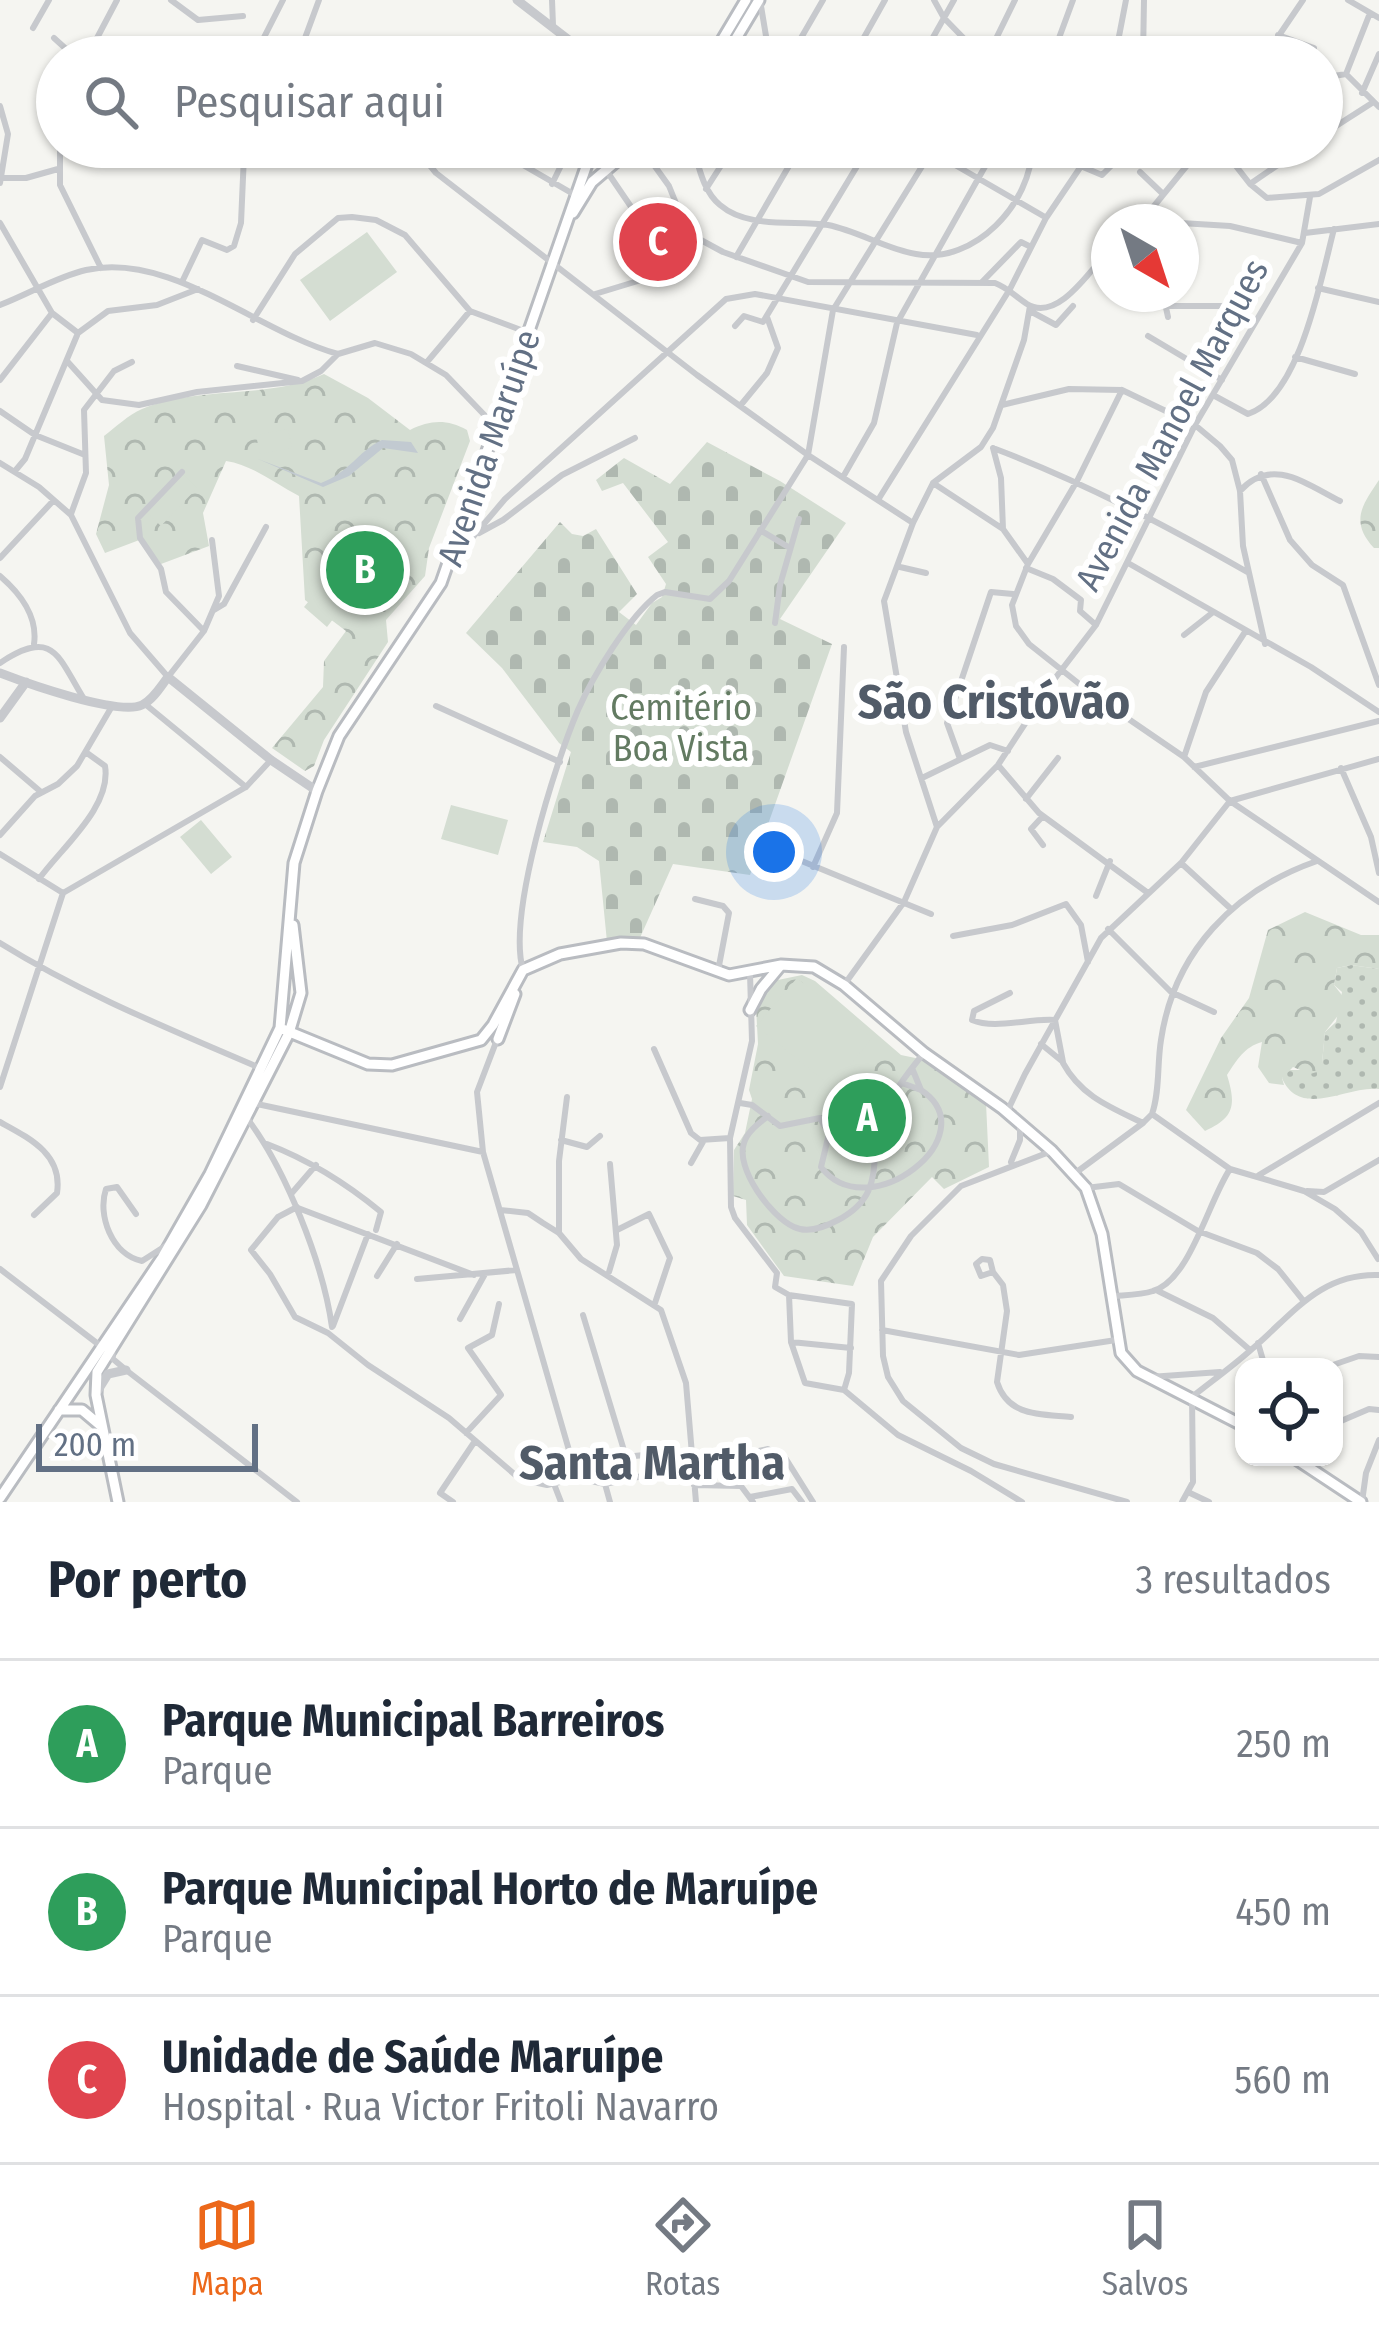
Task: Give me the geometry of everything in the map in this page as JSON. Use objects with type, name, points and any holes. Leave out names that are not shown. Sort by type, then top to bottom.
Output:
[{"type":"main road","points":[[725,36],[746,0]]},
{"type":"main road","points":[[738,36],[760,0]]},
{"type":"main road","name":"Avenida Maruípe","points":[[95,1395],[105,1353],[201,1190],[260,1068],[284,1031],[294,863],[317,791],[339,736],[434,599],[585,168]]},
{"type":"main road","name":"Avenida Maruípe","points":[[559,239],[586,189],[605,169]]},
{"type":"main road","name":"Avenida Maruípe","points":[[0,1498],[162,1272],[246,1117],[302,993],[290,908]]},
{"type":"main road","points":[[284,1031],[380,1065],[440,1053],[481,1040],[523,970],[560,954],[620,943],[644,944],[718,972],[750,973],[781,964],[814,967],[844,985],[924,1053],[1020,1122],[1074,1174],[1086,1188],[1102,1234],[1116,1340],[1127,1361],[1235,1421]]},
{"type":"main road","points":[[750,1010],[781,964]]},
{"type":"main road","points":[[498,1040],[515,988]]},
{"type":"main road","points":[[95,1395],[118,1502]]},
{"type":"main road","points":[[58,1411],[82,1410],[101,1426]]},
{"type":"main road","points":[[1307,1466],[1362,1502]]},
{"type":"street","points":[[33,28],[49,0]]},
{"type":"street","points":[[97,36],[117,0]]},
{"type":"street","points":[[171,0],[198,20],[243,16]]},
{"type":"street","points":[[264,36],[281,3],[271,0]]},
{"type":"street","points":[[306,36],[319,0]]},
{"type":"street","points":[[517,0],[566,36]]},
{"type":"street","points":[[536,12],[543,0]]},
{"type":"street","points":[[552,0],[553,25]]},
{"type":"street","points":[[760,0],[765,36]]},
{"type":"street","points":[[802,36],[823,0]]},
{"type":"street","points":[[865,36],[885,0]]},
{"type":"street","points":[[934,0],[962,36]]},
{"type":"street","points":[[934,36],[954,0]]},
{"type":"street","points":[[995,36],[1015,0]]},
{"type":"street","points":[[1061,36],[1073,0]]},
{"type":"street","points":[[1119,36],[1126,0]]},
{"type":"street","points":[[1143,36],[1144,0]]},
{"type":"street","points":[[1278,35],[1303,0]]},
{"type":"street","points":[[1348,0],[1379,18]]},
{"type":"street","points":[[1358,0],[1366,11]]},
{"type":"street","points":[[1346,74],[1366,11]]},
{"type":"street","points":[[1362,93],[1378,67],[1379,54]]},
{"type":"street","points":[[1343,122],[1376,105],[1346,74]]},
{"type":"street","points":[[0,106],[8,134],[1,180],[58,169],[64,196],[101,268]]},
{"type":"street","points":[[1237,168],[1267,198],[1310,196],[1379,160]]},
{"type":"street","points":[[182,282],[202,240],[227,250],[234,246],[241,224],[242,168]]},
{"type":"street","points":[[432,168],[740,406],[913,523]]},
{"type":"street","points":[[526,168],[574,195]]},
{"type":"street","points":[[552,184],[560,168]]},
{"type":"street","points":[[654,168],[669,186],[688,233],[790,276],[820,283],[982,282],[1010,289],[1056,325],[1073,306]]},
{"type":"street","points":[[700,168],[706,189],[729,211],[756,219],[819,224],[906,252],[935,256],[976,239],[1002,219],[1017,201],[1028,168]]},
{"type":"street","points":[[706,189],[720,168]]},
{"type":"street","points":[[736,256],[787,168]]},
{"type":"street","points":[[736,326],[742,316],[761,323],[767,317],[855,168]]},
{"type":"street","points":[[523,970],[523,900],[560,762],[588,691],[648,602],[665,592],[701,600],[716,595],[808,455],[832,310],[918,168]]},
{"type":"street","points":[[958,168],[1046,218]]},
{"type":"street","points":[[843,477],[874,423],[896,323],[984,168]]},
{"type":"street","points":[[878,500],[1010,289],[1046,218],[1083,168]]},
{"type":"street","points":[[1158,204],[1185,168]]},
{"type":"street","points":[[1250,184],[1273,168]]},
{"type":"street","points":[[605,169],[638,217]]},
{"type":"street","points":[[1140,172],[1164,195]]},
{"type":"street","name":"Avenida Manoel Marques","points":[[844,985],[904,902],[937,827],[998,765],[1060,670],[1096,625],[1195,425],[1302,243],[1310,196]]},
{"type":"street","points":[[253,320],[296,254],[338,218],[352,217],[376,220],[405,235],[470,311],[530,334]]},
{"type":"street","points":[[0,223],[51,315],[78,333]]},
{"type":"street","points":[[1199,224],[1230,226],[1302,243]]},
{"type":"street","points":[[1305,233],[1379,224]]},
{"type":"street","points":[[1213,395],[1244,413],[1261,410],[1284,386],[1334,229]]},
{"type":"street","points":[[595,293],[651,277],[688,233]]},
{"type":"street","points":[[982,282],[1021,242],[1031,247]]},
{"type":"street","points":[[0,305],[66,276],[101,268],[144,271],[182,282],[253,320],[338,354]]},
{"type":"street","points":[[1030,309],[1055,304],[1091,268]]},
{"type":"street","points":[[1318,287],[1379,302]]},
{"type":"street","points":[[15,471],[78,333],[108,311],[157,304],[198,289]]},
{"type":"street","points":[[448,566],[505,499],[726,299],[744,294],[777,298],[977,335]]},
{"type":"street","points":[[1199,306],[1221,306]]},
{"type":"street","points":[[1003,529],[1001,478],[990,444],[1030,309]]},
{"type":"street","points":[[427,362],[470,311]]},
{"type":"street","points":[[1167,312],[1168,317]]},
{"type":"street","points":[[0,380],[51,315]]},
{"type":"street","points":[[740,406],[767,373],[778,348],[767,317]]},
{"type":"street","points":[[1148,336],[1222,380]]},
{"type":"street","points":[[67,361],[102,400],[140,405],[197,392],[302,381],[338,354],[375,343],[427,362],[454,382],[496,428]]},
{"type":"street","points":[[1295,357],[1354,374]]},
{"type":"street","points":[[71,515],[86,473],[82,420],[95,392],[114,371],[131,362]]},
{"type":"street","points":[[237,366],[302,381]]},
{"type":"street","points":[[1002,405],[1069,389],[1121,390],[1195,425],[1226,452],[1240,490],[1249,573],[1265,644]]},
{"type":"street","points":[[1121,390],[1077,481],[1013,594],[1012,615],[1022,636],[1069,677],[1184,757],[1230,801],[1379,902]]},
{"type":"street","points":[[0,410],[35,435],[85,455]]},
{"type":"street","points":[[471,537],[503,520],[562,475],[635,438]]},
{"type":"street","points":[[990,444],[1150,517],[1249,573]]},
{"type":"street","points":[[937,827],[906,732],[885,611],[887,592],[933,483],[990,444]]},
{"type":"street","points":[[0,463],[71,515],[130,633],[168,677],[317,791]]},
{"type":"street","points":[[1240,490],[1271,471],[1340,502]]},
{"type":"street","points":[[182,472],[144,509],[138,530],[161,569],[166,592],[204,631]]},
{"type":"street","points":[[1261,474],[1290,540],[1306,560],[1343,585],[1379,685]]},
{"type":"street","points":[[933,483],[1003,529],[1027,566],[1081,600],[1080,610],[1096,625]]},
{"type":"street","points":[[0,558],[53,501]]},
{"type":"street","points":[[776,623],[780,585],[799,519]]},
{"type":"street","points":[[214,610],[224,604],[266,527]]},
{"type":"street","points":[[760,530],[790,548]]},
{"type":"street","points":[[146,704],[204,631],[214,610],[220,587],[212,540]]},
{"type":"street","points":[[1128,563],[1311,667],[1379,717]]},
{"type":"street","points":[[899,566],[926,573]]},
{"type":"street","points":[[0,576],[29,611],[37,635],[34,645]]},
{"type":"street","points":[[960,759],[946,723],[992,592],[1013,594]]},
{"type":"street","points":[[1184,635],[1213,613]]},
{"type":"street","points":[[1184,757],[1206,692],[1245,632]]},
{"type":"street","points":[[0,663],[34,645],[49,647],[61,656],[84,699]]},
{"type":"street","points":[[813,866],[837,813],[844,647]]},
{"type":"street","points":[[0,673],[84,699],[146,704],[246,788]]},
{"type":"street","points":[[0,718],[26,682]]},
{"type":"street","points":[[0,835],[41,792],[67,777],[87,753],[112,704]]},
{"type":"street","points":[[436,706],[560,762]]},
{"type":"street","points":[[1194,767],[1379,717]]},
{"type":"street","points":[[922,778],[993,744],[1008,751]]},
{"type":"street","points":[[39,879],[94,809],[104,788],[105,766],[87,753]]},
{"type":"street","points":[[0,757],[41,792]]},
{"type":"street","points":[[1026,799],[1058,758]]},
{"type":"street","points":[[1007,1112],[1108,929],[1181,862],[1230,801],[1379,759]]},
{"type":"street","points":[[1,1081],[63,893],[246,788],[271,760]]},
{"type":"street","points":[[998,765],[1043,816],[1148,892]]},
{"type":"street","points":[[1341,768],[1371,836],[1379,873]]},
{"type":"street","points":[[1043,816],[1031,829],[1043,845]]},
{"type":"street","points":[[765,846],[931,914]]},
{"type":"street","points":[[0,854],[63,893]]},
{"type":"street","points":[[1096,896],[1110,861]]},
{"type":"street","points":[[1074,1174],[1152,1114],[1160,1042],[1172,992],[1196,950],[1230,908],[1273,878],[1318,861]]},
{"type":"street","points":[[1181,862],[1230,908]]},
{"type":"street","points":[[695,899],[722,906],[729,913],[718,972]]},
{"type":"street","points":[[953,936],[1012,925],[1066,904],[1081,925],[1088,962]]},
{"type":"street","points":[[1108,929],[1172,992],[1214,1012]]},
{"type":"street","points":[[0,943],[41,968],[260,1068]]},
{"type":"street","points":[[750,973],[752,1041],[730,1138],[731,1207],[777,1273],[776,1287],[789,1295],[852,1304],[844,1390]]},
{"type":"street","points":[[1010,993],[974,1011],[972,1020],[986,1025],[1055,1020]]},
{"type":"street","points":[[1055,1020],[1071,1079],[1088,1095],[1143,1123]]},
{"type":"street","points":[[494,1025],[498,1040],[476,1107],[482,1152],[577,1478]]},
{"type":"street","points":[[481,1040],[488,1052],[487,1066]]},
{"type":"street","points":[[1041,1044],[1063,1062]]},
{"type":"street","points":[[655,1049],[687,1127],[704,1140],[730,1138]]},
{"type":"street","points":[[871,1190],[883,1116],[924,1053]]},
{"type":"street","points":[[912,1067],[921,1090]]},
{"type":"street","points":[[768,1116],[744,1139],[741,1157],[766,1202],[794,1228],[809,1231],[857,1209],[871,1190],[927,1159],[942,1117],[931,1096],[902,1082]]},
{"type":"street","points":[[559,1233],[567,1097]]},
{"type":"street","points":[[252,1103],[482,1152]]},
{"type":"street","points":[[740,1103],[780,1126],[820,1118],[829,1134],[821,1167],[830,1178],[871,1190]]},
{"type":"street","points":[[1258,1176],[1379,1103]]},
{"type":"street","points":[[1152,1114],[1230,1169],[1304,1191],[1346,1216],[1379,1258],[1378,1275],[1346,1277],[1302,1299],[1258,1343],[1192,1396],[1190,1493],[1182,1502]]},
{"type":"street","points":[[246,1117],[266,1144],[291,1194],[330,1330]]},
{"type":"street","points":[[0,1122],[47,1152],[56,1166],[57,1192],[34,1215]]},
{"type":"street","points":[[1009,1165],[1020,1140],[1020,1122]]},
{"type":"street","points":[[561,1140],[587,1148],[600,1136]]},
{"type":"street","points":[[691,1162],[704,1140]]},
{"type":"street","points":[[266,1144],[316,1166],[381,1212],[330,1330]]},
{"type":"street","points":[[1052,1151],[961,1186],[911,1236],[881,1281],[888,1377],[903,1401],[946,1439],[978,1457],[1127,1502]]},
{"type":"street","points":[[1304,1191],[1324,1192],[1379,1160]]},
{"type":"street","points":[[608,1274],[614,1264],[617,1230],[610,1164]]},
{"type":"street","points":[[291,1194],[316,1166]]},
{"type":"street","points":[[1157,1291],[1184,1265],[1211,1199],[1230,1169]]},
{"type":"street","points":[[1086,1188],[1119,1184],[1198,1232],[1257,1253],[1278,1269],[1302,1299]]},
{"type":"street","points":[[136,1214],[117,1187],[104,1192],[103,1224],[128,1255],[142,1261],[160,1254]]},
{"type":"street","points":[[474,1275],[372,1232],[296,1207],[278,1217],[251,1250],[293,1315],[330,1330],[520,1480],[534,1485],[590,1478],[605,1484],[768,1449],[786,1459],[813,1502]]},
{"type":"street","points":[[500,1210],[528,1213],[559,1233],[581,1258],[655,1303],[667,1322],[686,1383],[696,1502]]},
{"type":"street","points":[[617,1230],[649,1214],[670,1258],[655,1303]]},
{"type":"street","points":[[376,1276],[397,1244]]},
{"type":"street","points":[[0,1269],[297,1502]]},
{"type":"street","points":[[418,1279],[517,1270]]},
{"type":"street","points":[[993,1272],[1002,1281],[1005,1297],[997,1382],[1006,1402],[1024,1412],[1071,1417]]},
{"type":"street","points":[[460,1319],[485,1274]]},
{"type":"street","points":[[1109,1297],[1157,1291],[1213,1318],[1250,1350]]},
{"type":"street","points":[[789,1295],[791,1342],[805,1383],[844,1390],[898,1435],[1022,1502]]},
{"type":"street","points":[[466,1433],[501,1395],[468,1348],[492,1335],[499,1304]]},
{"type":"street","points":[[583,1315],[626,1457]]},
{"type":"street","points":[[882,1334],[1036,1355],[1116,1340]]},
{"type":"street","points":[[791,1342],[850,1348]]},
{"type":"street","points":[[1258,1343],[1262,1358]]},
{"type":"street","points":[[1343,1362],[1379,1357]]},
{"type":"street","points":[[95,1395],[108,1373],[126,1370]]},
{"type":"street","points":[[1149,1377],[1224,1372]]},
{"type":"street","points":[[1343,1420],[1369,1408],[1379,1410]]},
{"type":"street","points":[[1362,1502],[1366,1473],[1379,1440]]},
{"type":"street","points":[[453,1502],[440,1492],[475,1441]]},
{"type":"street","points":[[590,1478],[626,1457],[693,1454]]},
{"type":"street","points":[[971,1471],[978,1457]]},
{"type":"street","points":[[557,1484],[561,1502]]},
{"type":"street","points":[[605,1484],[610,1502]]},
{"type":"street","points":[[694,1485],[736,1485],[752,1500],[792,1489],[802,1502]]},
{"type":"street","points":[[1190,1493],[1209,1502]]},
{"type":"green space","points":[[367,232],[397,272],[330,321],[300,280]]},
{"type":"green space","points":[[324,374],[368,398],[410,430],[445,423],[467,430],[470,441],[429,548],[425,576],[386,620],[388,642],[324,740],[314,766],[305,771],[272,748],[323,687],[324,661],[346,631],[305,600],[299,496],[226,461],[203,513],[209,546],[161,564],[142,539],[105,553],[96,534],[109,485],[104,436],[127,418],[164,402],[280,387]]},
{"type":"green space","points":[[288,429],[292,448],[260,454],[256,435]]},
{"type":"green space","name":"Cemitério Boa Vista","points":[[707,442],[846,523],[780,619],[832,644],[750,875],[673,864],[639,940],[607,942],[599,861],[577,847],[543,842],[571,752],[502,668],[466,633],[560,522],[572,534],[583,536],[596,529],[637,594],[619,612],[636,625],[662,597],[666,584],[648,557],[668,542],[623,483],[602,491],[596,480],[624,458],[670,484]]},
{"type":"green space","points":[[183,474],[197,488],[161,526],[147,513]]},
{"type":"green space","points":[[1379,480],[1379,548],[1374,548],[1360,521]]},
{"type":"green space","points":[[317,591],[340,610],[327,627],[304,607]]},
{"type":"green space","points":[[451,805],[508,820],[498,855],[441,839]]},
{"type":"green space","points":[[201,820],[232,857],[211,874],[180,837]]},
{"type":"green space","points":[[1305,912],[1361,935],[1379,935],[1379,969],[1337,968],[1334,985],[1348,1003],[1325,1032],[1317,1072],[1293,1067],[1282,1078],[1284,1085],[1269,1083],[1258,1067],[1262,1042],[1256,1044],[1227,1075],[1232,1103],[1227,1116],[1205,1131],[1186,1110],[1221,1038],[1249,998],[1268,930]]},
{"type":"green space","points":[[1337,968],[1379,969],[1379,1089],[1326,1098],[1300,1097],[1282,1078],[1286,1070],[1322,1063],[1325,1032],[1336,1022],[1342,992],[1334,985]]},
{"type":"green space","points":[[802,975],[901,1055],[925,1060],[986,1103],[989,1167],[944,1189],[932,1177],[873,1237],[853,1286],[784,1276],[747,1225],[746,1200],[733,1196],[734,1150],[745,1133],[752,1099],[749,1090],[758,1044],[756,1007],[773,981]]},
{"type":"green space","points":[[797,978],[872,1038],[832,1087],[756,1026]]},
{"type":"shaded area","points":[[382,440],[411,442],[418,453],[383,448],[349,476],[323,487],[258,459],[321,483]]},
{"type":"place","name":"Unidade de Saúde Maruípe","points":[[658,242]]},
{"type":"place","name":"Parque Municipal Horto de Maruípe","points":[[365,570]]},
{"type":"place","name":"Parque Municipal Barreiros","points":[[867,1118]]},
{"type":"district","name":"São Cristóvão","points":[[994,702]]},
{"type":"district","name":"Santa Martha","points":[[652,1463]]}]
